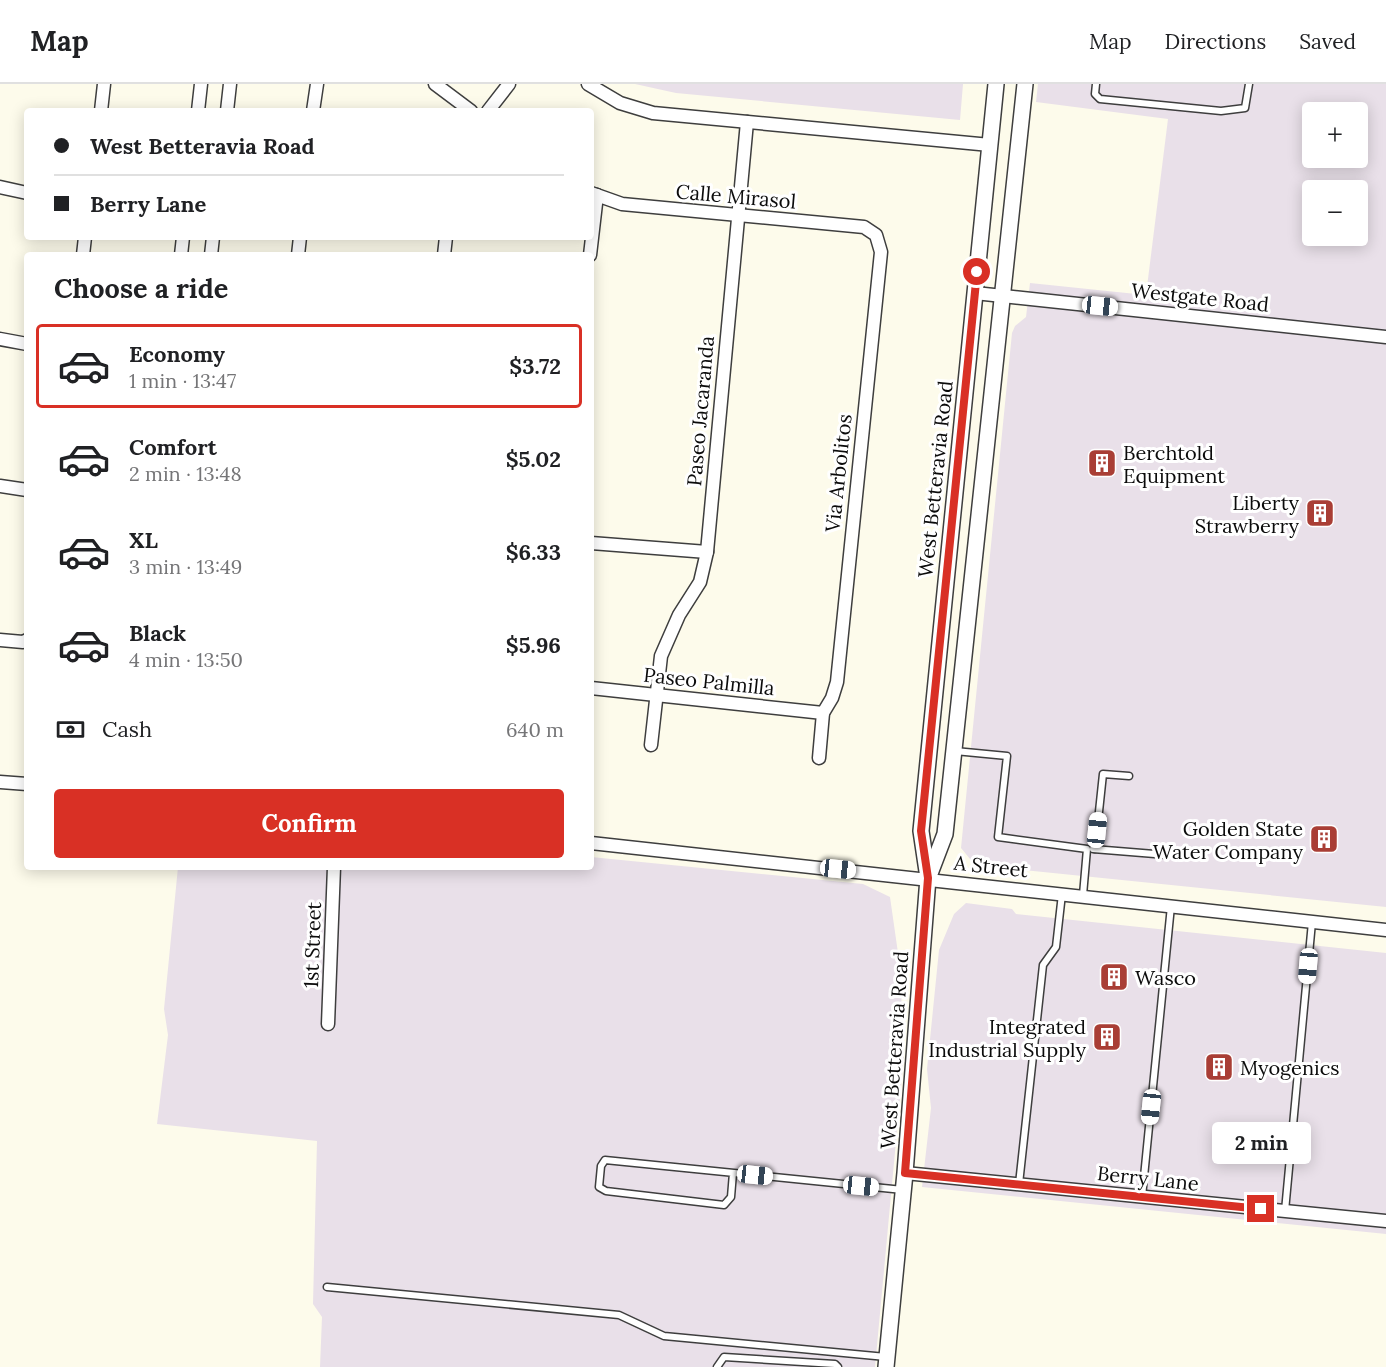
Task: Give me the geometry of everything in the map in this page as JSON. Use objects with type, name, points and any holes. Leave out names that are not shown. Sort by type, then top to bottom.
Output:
[{"type":"street","points":[[101,108],[104,84]]},
{"type":"street","points":[[198,108],[201,84]]},
{"type":"street","points":[[227,108],[230,84]]},
{"type":"street","points":[[313,108],[317,84]]},
{"type":"street","points":[[435,84],[467,108]]},
{"type":"street","points":[[490,108],[509,84]]},
{"type":"street","points":[[588,84],[620,103],[653,113],[990,146]]},
{"type":"street","name":"West Betteravia Road","points":[[886,1362],[904,1190],[928,878],[921,831],[996,84]]},
{"type":"street","name":"West Betteravia Road","points":[[928,878],[945,834],[1025,84]]},
{"type":"street","name":"Paseo Jacaranda","points":[[651,745],[661,656],[679,615],[700,582],[706,552],[747,122]]},
{"type":"street","points":[[0,187],[24,192]]},
{"type":"street","name":"Calle Mirasol","points":[[594,194],[622,204],[864,226],[876,235]]},
{"type":"street","name":"Via Arbolitos","points":[[823,713],[832,698],[837,682],[882,252],[876,235]]},
{"type":"street","name":"Westgate Road","points":[[975,293],[1386,337]]},
{"type":"street","points":[[0,339],[24,343]]},
{"type":"street","points":[[0,486],[24,490]]},
{"type":"street","points":[[594,543],[706,552]]},
{"type":"street","points":[[0,640],[24,641]]},
{"type":"street","name":"Paseo Palmilla","points":[[594,688],[823,713]]},
{"type":"street","points":[[819,758],[823,713]]},
{"type":"street","points":[[0,782],[24,784]]},
{"type":"street","name":"A Street","points":[[594,843],[928,878],[1386,930]]},
{"type":"street","name":"1st Street","points":[[328,1024],[334,870]]},
{"type":"street","name":"Berry Lane","points":[[905,1173],[1386,1221]]},
{"type":"lane","points":[[1096,84],[1095,94],[1100,99],[1221,111],[1245,108],[1249,84]]},
{"type":"lane","points":[[954,751],[1007,756],[998,837],[1087,849],[1167,855]]},
{"type":"lane","points":[[1095,849],[1103,774],[1129,776]]},
{"type":"lane","points":[[1083,895],[1087,849]]},
{"type":"lane","points":[[1019,1184],[1043,966],[1056,947],[1062,893]]},
{"type":"lane","points":[[1142,1197],[1171,906]]},
{"type":"lane","points":[[1285,1212],[1312,921]]},
{"type":"lane","points":[[734,1173],[731,1197],[724,1205],[606,1191],[598,1187],[601,1166],[606,1160],[904,1190]]},
{"type":"lane","points":[[327,1287],[619,1315],[664,1336],[886,1362]]},
{"type":"lane","points":[[717,1367],[724,1357],[835,1364],[838,1367]]},
{"type":"shaded area","points":[[635,84],[963,84],[960,120],[676,93]]},
{"type":"shaded area","points":[[1038,84],[1386,84],[1386,907],[975,865],[961,848],[1012,333],[1015,326],[1026,317],[1030,283],[1146,295],[1168,119],[1036,102]]},
{"type":"shaded area","points":[[594,857],[863,884],[890,897],[900,967],[904,1055],[875,1367],[320,1367],[322,1317],[313,1304],[317,1141],[157,1124],[168,1035],[164,1009],[178,870],[594,870]]},
{"type":"shaded area","points":[[966,903],[1012,909],[1016,914],[1386,953],[1386,1234],[922,1187],[931,1108],[927,1069],[939,950],[954,914]]},
{"type":"place","name":"Berchtold Equipment","points":[[1102,463]]},
{"type":"place","name":"Liberty Strawberry","points":[[1320,513]]},
{"type":"place","name":"Golden State Water Company","points":[[1324,839]]},
{"type":"place","name":"Wasco","points":[[1114,977]]},
{"type":"place","name":"Integrated Industrial Supply","points":[[1107,1037]]},
{"type":"place","name":"Myogenics","points":[[1219,1067]]},
{"type":"route","points":[[977,272],[921,831],[928,878],[905,1173],[1261,1209]]}]
